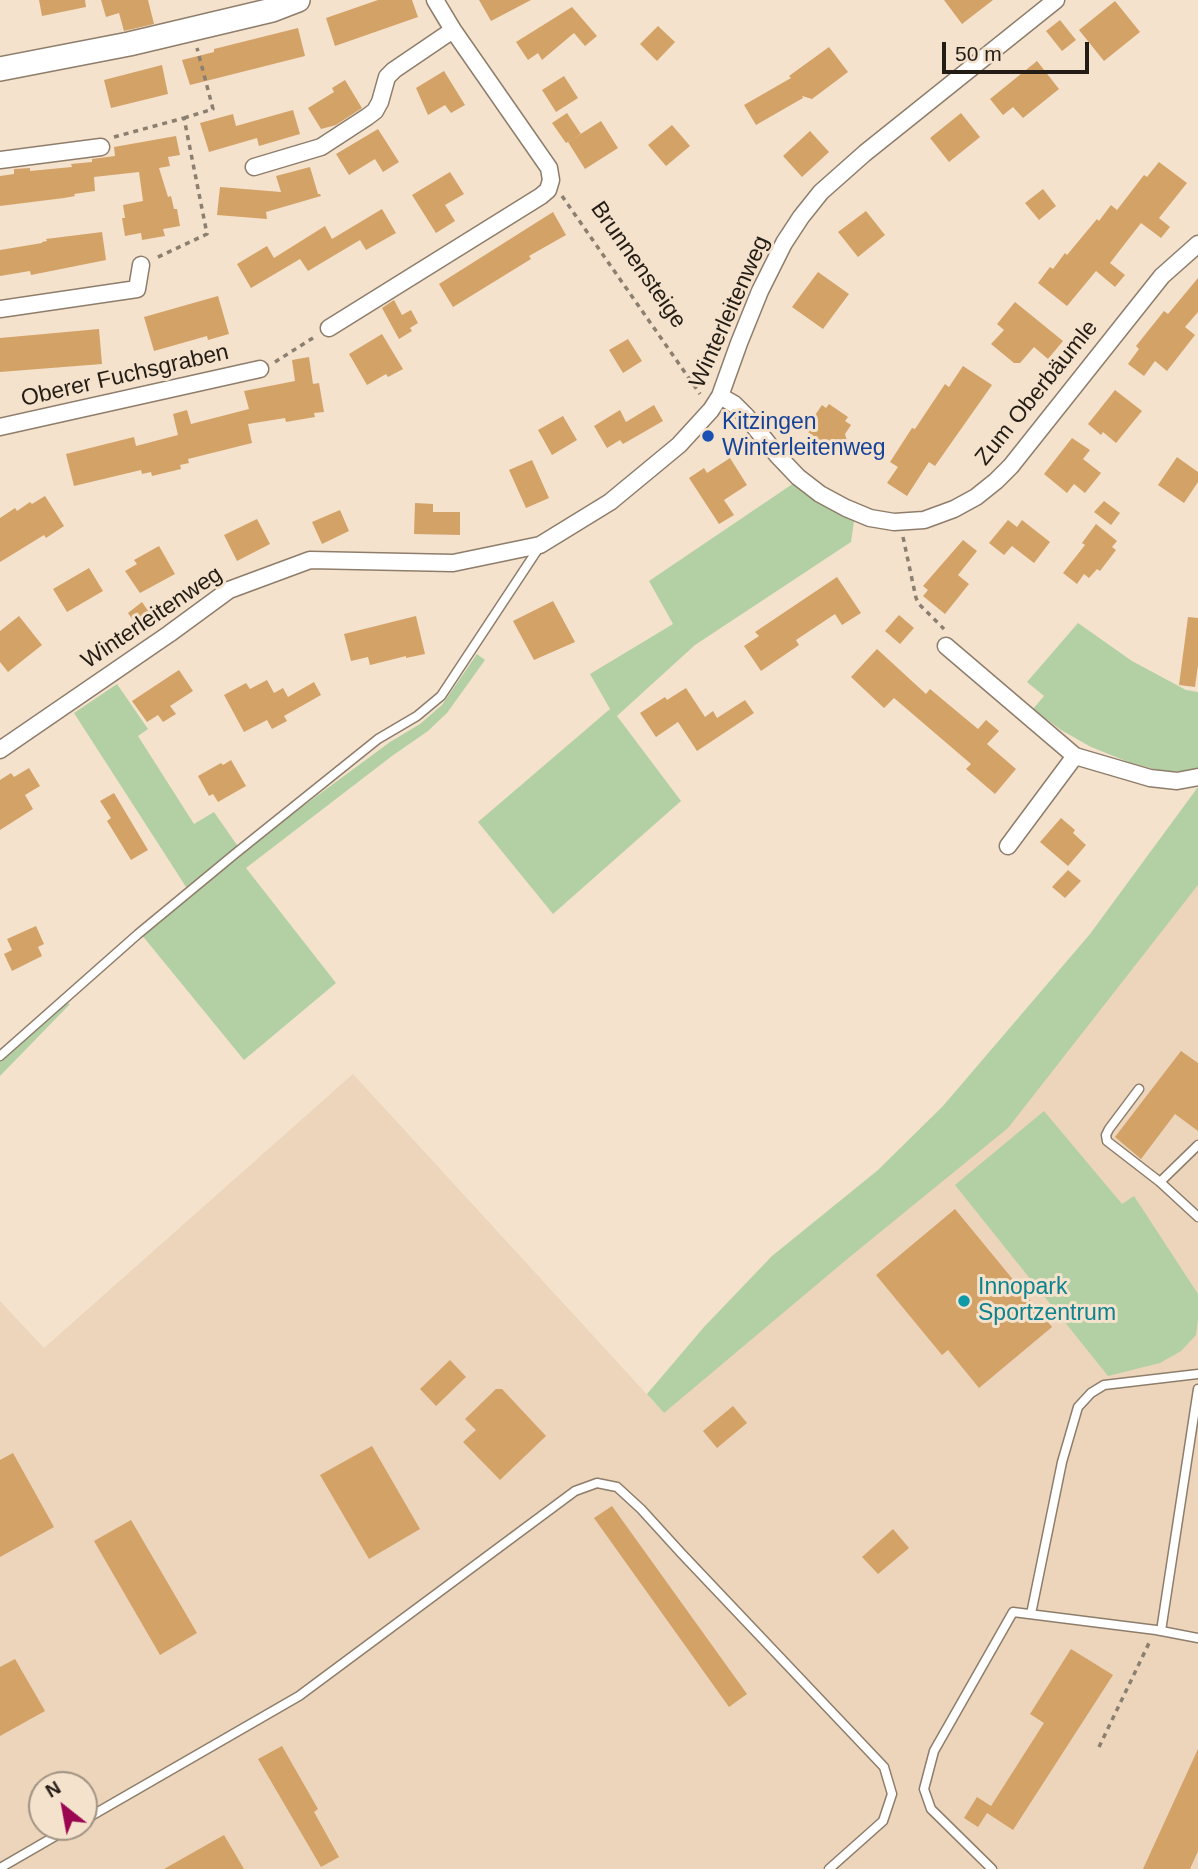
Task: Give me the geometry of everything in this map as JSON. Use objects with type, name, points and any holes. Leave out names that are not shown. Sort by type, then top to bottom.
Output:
[{"type":"main road","points":[[0,69],[129,44],[272,10],[298,0]]},
{"type":"street","points":[[329,328],[541,197],[548,190],[551,180],[549,168],[435,0]]},
{"type":"street","name":"Winterleitenweg","points":[[0,750],[229,590],[310,560],[453,563],[540,545],[610,502],[679,444],[716,403],[760,291],[784,243],[821,192],[865,153],[1056,0]]},
{"type":"street","points":[[254,167],[321,147],[368,117],[380,102],[387,77],[453,30]]},
{"type":"street","points":[[0,160],[101,147]]},
{"type":"street","name":"Zum Oberbäumle","points":[[716,403],[734,404],[798,477],[846,509],[870,518],[900,522],[924,520],[976,497],[1011,466],[1162,276],[1198,244]]},
{"type":"street","points":[[0,309],[137,289],[141,265]]},
{"type":"street","name":"Oberer Fuchsgraben","points":[[0,427],[260,369]]},
{"type":"street","points":[[946,646],[1075,755],[1150,778],[1177,781],[1198,778]]},
{"type":"street","points":[[1007,846],[1075,755]]},
{"type":"lane","points":[[0,1056],[117,952],[236,853],[378,740],[417,716],[441,696],[540,545]]},
{"type":"lane","points":[[1139,1089],[1109,1129],[1107,1142],[1160,1182],[1198,1217]]},
{"type":"lane","points":[[1160,1182],[1198,1145]]},
{"type":"lane","points":[[1031,1614],[1062,1462],[1078,1407],[1091,1393],[1104,1385],[1198,1374]]},
{"type":"lane","points":[[1158,1631],[1198,1389]]},
{"type":"lane","points":[[98,1812],[299,1696],[575,1491],[597,1483],[617,1487],[641,1508],[884,1767],[892,1794],[883,1821],[829,1869]]},
{"type":"lane","points":[[992,1869],[931,1809],[924,1789],[934,1751],[1013,1612],[1158,1631],[1198,1639]]},
{"type":"lane","points":[[0,1868],[47,1841]]},
{"type":"path","points":[[101,147],[111,138],[213,109],[192,29]]},
{"type":"path","points":[[141,265],[207,234],[184,118]]},
{"type":"path","name":"Brunnensteige","points":[[551,180],[716,403]]},
{"type":"path","points":[[260,369],[329,328]]},
{"type":"path","points":[[900,522],[916,598],[944,629],[946,646]]},
{"type":"path","points":[[1099,1747],[1158,1631]]},
{"type":"shaded area","points":[[1198,885],[1198,1869],[0,1869],[0,1301],[44,1348],[353,1074],[664,1413]]},
{"type":"green space","points":[[794,483],[815,501],[854,521],[851,542],[695,645],[617,716],[681,801],[553,914],[478,822],[610,709],[590,674],[673,624],[649,581]]},
{"type":"green space","points":[[1078,623],[1132,661],[1186,690],[1198,692],[1198,768],[1162,771],[1131,763],[1091,747],[1061,730],[1033,709],[1044,696],[1027,682]]},
{"type":"green space","points":[[477,654],[485,660],[447,713],[428,731],[246,868],[336,983],[244,1060],[141,934],[237,855],[390,742],[420,724],[442,705]]},
{"type":"green space","points":[[117,684],[148,729],[138,736],[194,824],[214,812],[239,848],[188,890],[74,713]]},
{"type":"green space","points":[[1198,787],[1198,885],[1008,1128],[664,1413],[647,1394],[704,1327],[772,1256],[878,1170],[943,1106],[1090,934]]},
{"type":"green space","points":[[62,1002],[70,1004],[0,1076],[0,1058]]},
{"type":"green space","points":[[1044,1111],[1122,1204],[1134,1196],[1198,1294],[1196,1335],[1181,1351],[1160,1363],[1108,1376],[955,1185]]},
{"type":"building","points":[[39,0],[85,0],[86,7],[42,16]]},
{"type":"building","points":[[101,0],[148,0],[154,24],[124,31],[119,13],[106,17]]},
{"type":"building","points":[[378,0],[412,0],[418,17],[335,46],[326,18]]},
{"type":"building","points":[[479,0],[531,0],[491,21]]},
{"type":"building","points":[[944,0],[993,0],[962,24]]},
{"type":"building","points":[[1115,1],[1140,32],[1104,61],[1079,30]]},
{"type":"building","points":[[572,7],[597,36],[585,46],[574,33],[542,60],[538,53],[528,60],[516,42]]},
{"type":"building","points":[[1060,20],[1076,40],[1062,51],[1046,31]]},
{"type":"building","points":[[658,26],[675,42],[657,61],[640,44]]},
{"type":"building","points":[[298,28],[305,56],[190,85],[182,60]]},
{"type":"building","points":[[829,47],[848,72],[812,99],[802,96],[803,98],[756,125],[744,105],[791,78],[789,76]]},
{"type":"building","points":[[1037,61],[1059,89],[1023,118],[1013,107],[1003,115],[990,99]]},
{"type":"building","points":[[162,65],[168,94],[111,108],[104,80]]},
{"type":"building","points":[[444,71],[465,105],[451,113],[445,105],[428,115],[416,88]]},
{"type":"building","points":[[564,76],[578,98],[556,112],[542,90]]},
{"type":"building","points":[[345,80],[362,108],[336,125],[321,129],[308,108],[334,92],[332,88]]},
{"type":"building","points":[[293,110],[300,134],[259,146],[257,138],[209,152],[200,123],[233,114],[236,126]]},
{"type":"building","points":[[567,113],[581,134],[566,143],[552,123]]},
{"type":"building","points":[[961,113],[980,137],[949,162],[930,138]]},
{"type":"building","points":[[601,121],[618,148],[585,169],[568,142]]},
{"type":"building","points":[[672,125],[690,146],[666,166],[648,145]]},
{"type":"building","points":[[378,129],[399,162],[383,172],[375,159],[349,175],[336,154]]},
{"type":"building","points":[[810,131],[829,152],[802,177],[783,156]]},
{"type":"building","points":[[176,136],[180,155],[168,157],[170,166],[159,168],[168,197],[171,196],[174,209],[177,209],[180,226],[163,229],[165,236],[142,240],[141,233],[125,236],[123,205],[143,201],[139,172],[94,177],[95,191],[74,194],[75,196],[0,206],[0,176],[14,174],[14,169],[30,168],[30,171],[72,167],[71,164],[115,156],[114,147]]},
{"type":"building","points":[[1159,162],[1187,183],[1159,218],[1170,227],[1161,238],[1141,223],[1110,263],[1125,275],[1115,287],[1096,271],[1067,306],[1038,283],[1050,267],[1053,269],[1065,253],[1067,255],[1097,219],[1099,221],[1111,205],[1117,210],[1144,175],[1147,177]]},
{"type":"building","points":[[310,167],[321,196],[266,212],[267,219],[217,215],[220,187],[281,192],[276,176]]},
{"type":"building","points":[[450,172],[464,194],[445,205],[455,221],[436,233],[412,195]]},
{"type":"building","points":[[1043,189],[1056,206],[1039,220],[1025,203]]},
{"type":"building","points":[[382,209],[396,233],[366,250],[360,240],[308,271],[300,259],[251,288],[237,264],[267,246],[274,258],[325,226],[332,239]]},
{"type":"building","points":[[866,211],[885,235],[858,257],[838,232]]},
{"type":"building","points":[[553,212],[566,235],[529,256],[531,259],[453,307],[439,284]]},
{"type":"building","points":[[102,232],[106,260],[31,275],[30,271],[0,276],[0,250],[42,243],[47,241],[46,239]]},
{"type":"building","points":[[818,272],[849,294],[823,329],[792,307]]},
{"type":"building","points":[[1198,278],[1198,312],[1185,327],[1195,335],[1167,371],[1155,361],[1144,376],[1128,364],[1139,349],[1136,346],[1164,311],[1168,314]]},
{"type":"building","points":[[218,296],[229,334],[208,340],[207,336],[154,351],[144,317]]},
{"type":"building","points":[[394,300],[402,315],[411,310],[418,323],[410,328],[412,331],[399,339],[382,308]]},
{"type":"building","points":[[1015,302],[1063,341],[1048,359],[1034,347],[1020,363],[1014,363],[991,344],[1004,330],[997,324]]},
{"type":"building","points":[[99,329],[102,364],[0,372],[0,338]]},
{"type":"building","points":[[382,334],[403,369],[388,377],[386,374],[367,385],[349,354]]},
{"type":"building","points":[[628,339],[642,361],[623,373],[609,350]]},
{"type":"building","points":[[309,357],[313,384],[319,383],[324,412],[314,413],[315,417],[286,422],[285,418],[248,424],[252,443],[188,459],[189,463],[180,465],[181,469],[152,476],[151,472],[142,474],[141,470],[74,486],[66,454],[134,437],[136,446],[178,435],[173,414],[187,410],[191,424],[249,409],[244,391],[295,381],[292,360]]},
{"type":"building","points":[[963,366],[992,385],[935,466],[929,462],[907,496],[887,483],[898,467],[890,462],[945,384],[949,387]]},
{"type":"building","points":[[1115,390],[1142,411],[1116,443],[1088,424]]},
{"type":"building","points":[[829,404],[848,417],[845,421],[851,425],[845,434],[847,441],[839,453],[805,430],[822,405],[826,408]]},
{"type":"building","points":[[654,405],[663,421],[623,444],[620,440],[607,448],[594,426],[620,410],[626,422]]},
{"type":"building","points":[[563,416],[577,440],[552,455],[538,430]]},
{"type":"building","points":[[1072,438],[1090,450],[1083,459],[1101,473],[1085,493],[1074,484],[1067,493],[1044,474]]},
{"type":"building","points":[[1177,457],[1198,472],[1198,482],[1184,503],[1158,485]]},
{"type":"building","points":[[730,458],[747,485],[724,500],[734,515],[719,524],[689,478],[704,468],[707,473]]},
{"type":"building","points":[[532,460],[549,498],[526,508],[509,470]]},
{"type":"building","points":[[45,496],[64,526],[0,562],[0,518],[15,508],[17,511]]},
{"type":"building","points":[[1104,501],[1120,513],[1111,525],[1094,512]]},
{"type":"building","points":[[415,503],[433,504],[433,512],[460,512],[460,535],[414,534]]},
{"type":"building","points":[[340,510],[349,531],[322,544],[312,522]]},
{"type":"building","points":[[257,519],[270,544],[237,561],[224,535]]},
{"type":"building","points":[[1008,520],[1017,527],[1022,520],[1050,542],[1034,563],[1012,546],[1004,555],[989,543]]},
{"type":"building","points":[[1096,524],[1117,541],[1112,547],[1116,550],[1100,571],[1097,569],[1089,578],[1084,574],[1077,584],[1063,573],[1085,545],[1082,543]]},
{"type":"building","points":[[963,540],[977,551],[958,575],[969,584],[945,614],[923,596],[928,590],[923,586]]},
{"type":"building","points":[[159,546],[175,574],[140,593],[125,571],[137,564],[134,560]]},
{"type":"building","points":[[89,568],[103,591],[67,612],[53,589]]},
{"type":"building","points":[[837,577],[861,613],[842,625],[835,614],[796,640],[799,645],[761,671],[744,646],[759,636],[755,632]]},
{"type":"building","points":[[553,601],[575,642],[534,660],[513,621]]},
{"type":"building","points":[[142,602],[153,618],[139,629],[128,613]]},
{"type":"building","points":[[899,615],[914,628],[900,644],[885,631]]},
{"type":"building","points":[[19,616],[42,645],[8,672],[0,662],[0,631]]},
{"type":"building","points":[[416,616],[425,654],[370,665],[368,657],[351,661],[344,634]]},
{"type":"building","points":[[1188,617],[1198,618],[1195,687],[1179,685]]},
{"type":"building","points":[[877,649],[926,694],[930,689],[978,729],[986,720],[999,731],[987,744],[1016,769],[995,794],[966,769],[971,764],[894,698],[884,708],[851,677]]},
{"type":"building","points":[[179,670],[193,691],[170,706],[176,714],[163,722],[158,715],[147,722],[132,701]]},
{"type":"building","points":[[267,680],[274,693],[283,688],[288,697],[314,682],[321,695],[284,716],[287,721],[272,729],[267,720],[244,732],[224,695],[246,683],[250,689]]},
{"type":"building","points":[[686,688],[705,717],[713,711],[717,718],[745,700],[754,713],[697,751],[678,722],[656,737],[640,713],[665,697],[667,700]]},
{"type":"building","points":[[231,760],[246,786],[218,802],[213,794],[209,796],[198,776]]},
{"type":"building","points":[[29,768],[40,786],[25,795],[33,809],[0,830],[0,780],[11,773],[14,777]]},
{"type":"building","points":[[114,793],[148,850],[131,860],[107,821],[111,818],[100,801]]},
{"type":"building","points":[[1061,818],[1075,830],[1073,833],[1086,845],[1068,866],[1040,842]]},
{"type":"building","points":[[1068,870],[1081,881],[1065,898],[1052,887]]},
{"type":"building","points":[[36,926],[44,944],[38,947],[42,956],[12,971],[4,954],[12,950],[7,939]]},
{"type":"building","points":[[1181,1051],[1198,1063],[1198,1131],[1175,1114],[1141,1159],[1115,1137]]},
{"type":"building","name":"Innopark Sportzentrum","points":[[955,1209],[1052,1327],[979,1388],[948,1350],[942,1355],[876,1275]]},
{"type":"building","points":[[450,1360],[466,1377],[436,1406],[420,1389]]},
{"type":"building","points":[[496,1389],[502,1389],[546,1436],[500,1480],[463,1442],[476,1430],[465,1419]]},
{"type":"building","points":[[733,1406],[747,1423],[717,1448],[703,1431]]},
{"type":"building","points":[[372,1446],[420,1529],[369,1559],[320,1475]]},
{"type":"building","points":[[13,1453],[54,1527],[0,1557],[0,1460]]},
{"type":"building","points":[[612,1506],[747,1694],[729,1707],[594,1518]]},
{"type":"building","points":[[131,1520],[197,1633],[160,1655],[94,1541]]},
{"type":"building","points":[[893,1529],[909,1548],[878,1574],[862,1557]]},
{"type":"building","points":[[1071,1649],[1113,1675],[1013,1830],[987,1813],[978,1827],[964,1818],[977,1797],[991,1806],[1044,1723],[1030,1714]]},
{"type":"building","points":[[15,1659],[45,1711],[0,1736],[0,1667]]},
{"type":"building","points":[[282,1746],[318,1809],[314,1812],[339,1857],[321,1867],[258,1759]]},
{"type":"building","points":[[1198,1749],[1198,1851],[1190,1869],[1143,1869]]},
{"type":"building","points":[[224,1835],[244,1869],[164,1869]]},
{"type":"place","name":"Kitzingen Winterleitenweg","points":[[708,436]]},
{"type":"place","name":"Innopark Sportzentrum","points":[[964,1301]]}]
